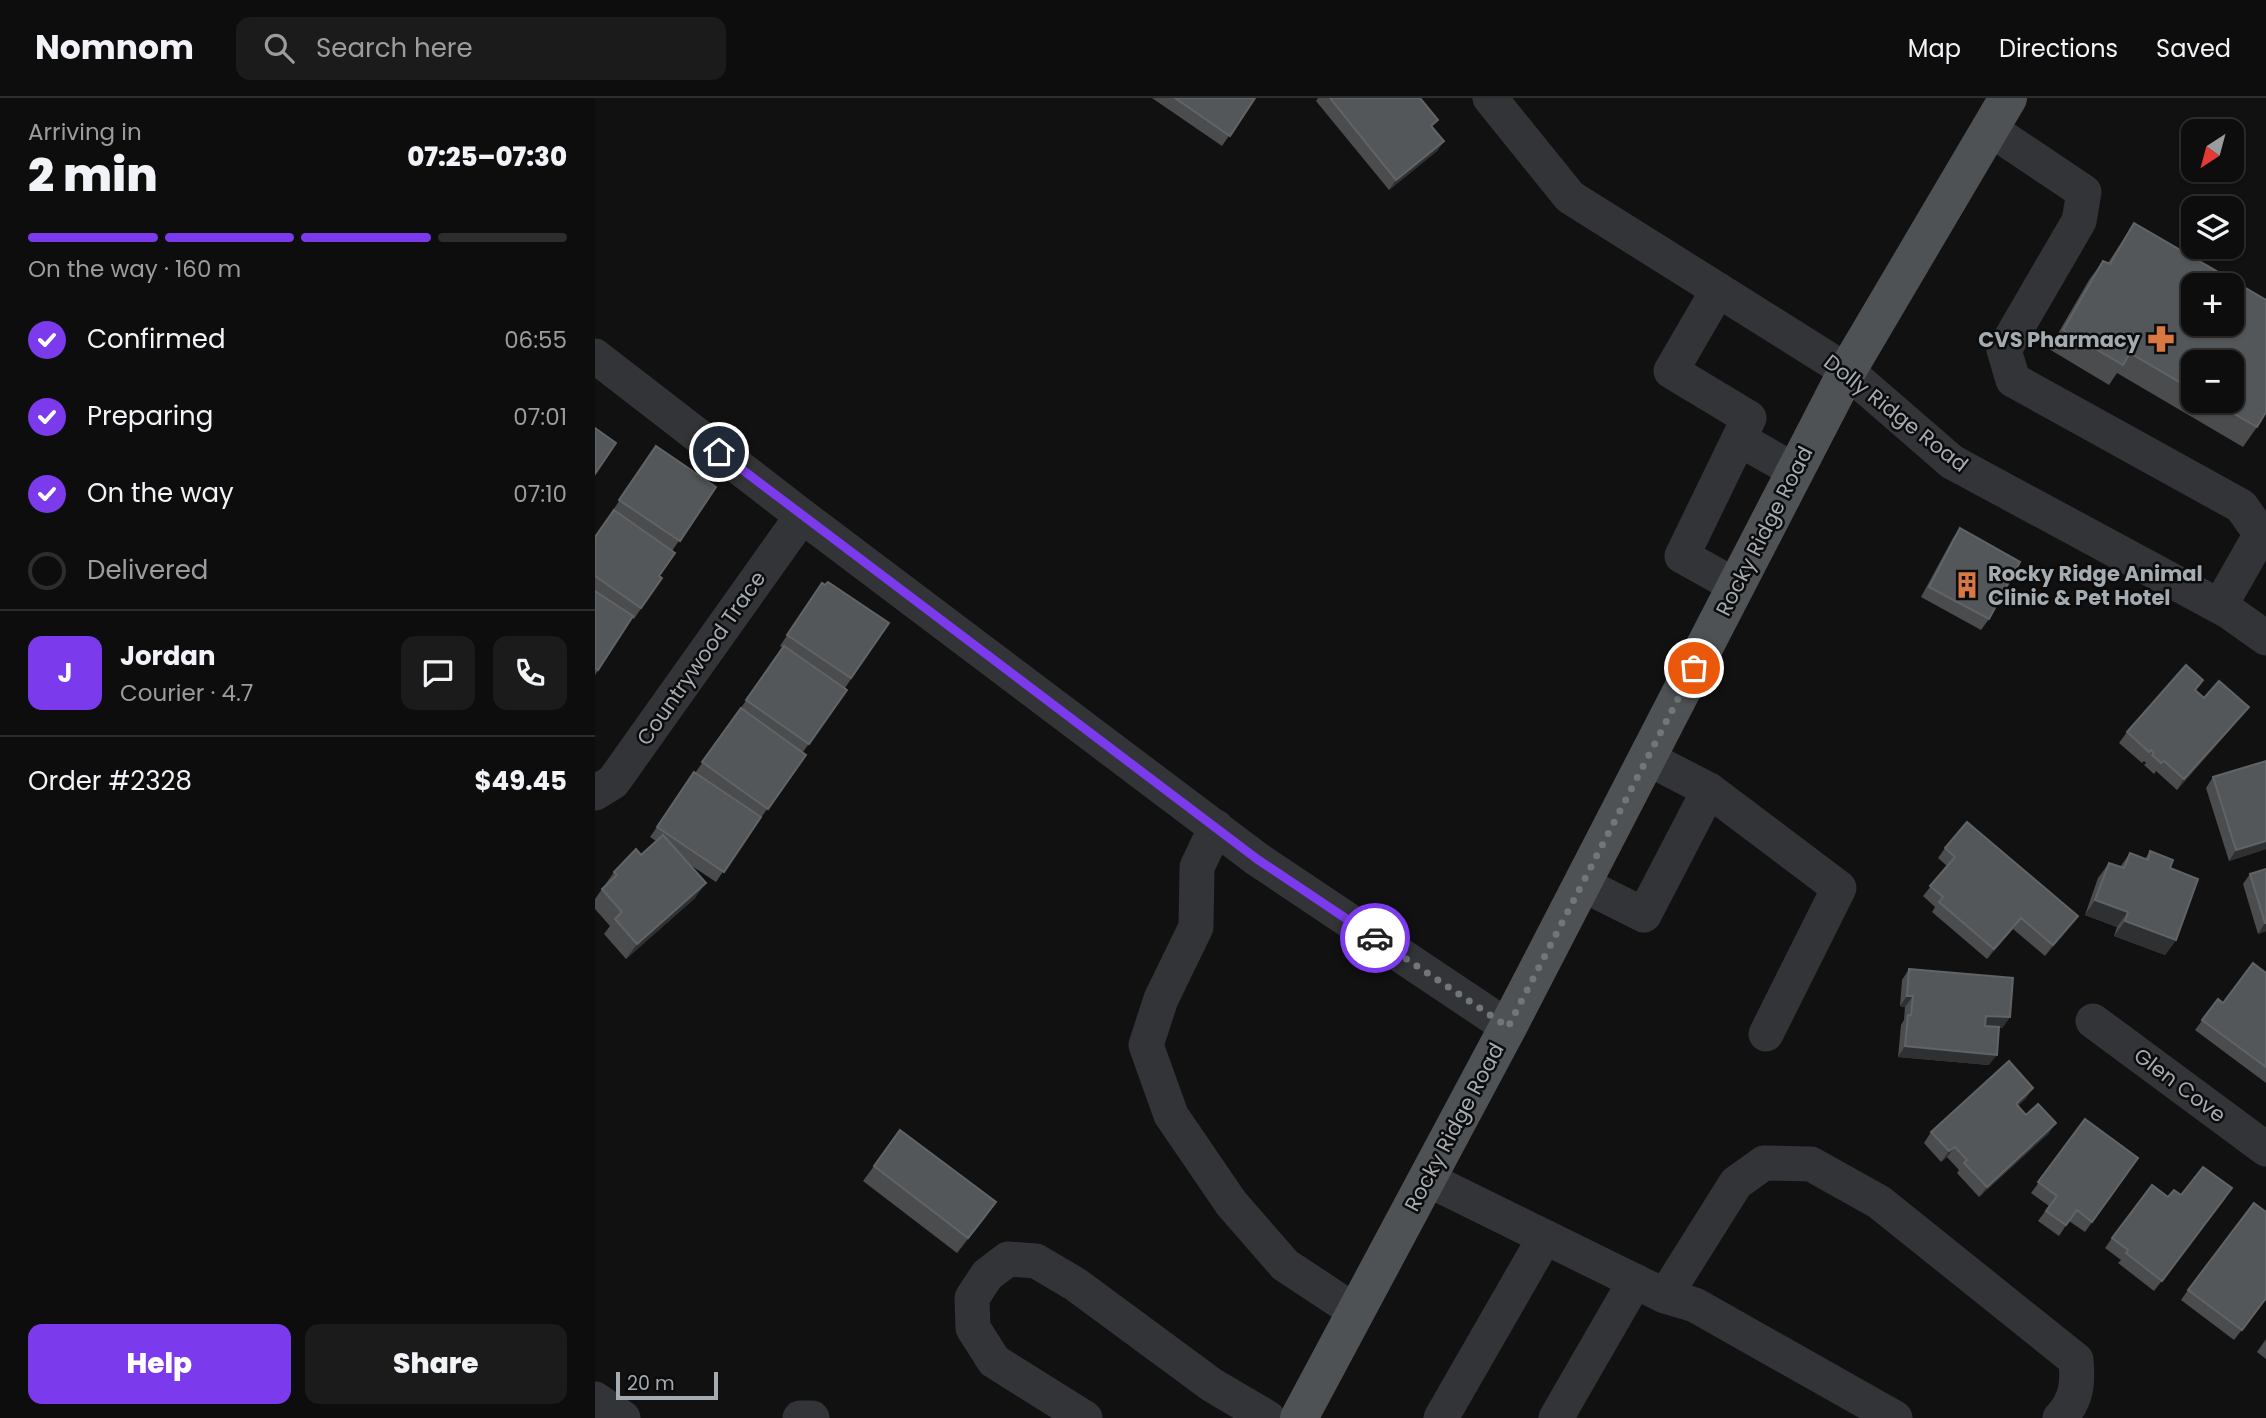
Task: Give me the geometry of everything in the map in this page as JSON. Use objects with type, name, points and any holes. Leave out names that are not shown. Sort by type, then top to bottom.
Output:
[{"type":"main road","name":"Rocky Ridge Road","points":[[1299,1418],[1508,1027],[1847,371],[1999,114]]},
{"type":"street","name":"Dolly Ridge Road","points":[[1490,98],[1570,197],[1847,371],[1952,461],[2220,606],[2266,638]]},
{"type":"street","points":[[1999,114],[2084,192],[2078,221],[2004,350],[2013,380],[2241,506],[2262,534],[2220,606]]},
{"type":"street","points":[[1718,290],[1671,371],[1749,418],[1682,556],[1736,586]]},
{"type":"street","points":[[595,356],[802,516],[1257,859],[1508,1027]]},
{"type":"street","points":[[1739,439],[1795,471]]},
{"type":"street","name":"Countrywood Trace","points":[[595,793],[613,782],[802,516]]},
{"type":"street","points":[[1647,758],[1709,790],[1839,888],[1766,1034]]},
{"type":"street","points":[[1582,884],[1644,915],[1709,790]]},
{"type":"street","points":[[1216,827],[1197,867],[1196,927],[1161,999],[1146,1045],[1171,1115],[1231,1203],[1285,1265],[1356,1312]]},
{"type":"street","name":"Glen Cove","points":[[2093,1021],[2266,1149]]},
{"type":"street","points":[[1556,1418],[1650,1288],[1736,1183],[1763,1163],[1811,1164],[1879,1202],[2076,1360],[2078,1384],[2070,1407],[2060,1418]]},
{"type":"street","points":[[1427,1179],[1650,1288],[1695,1305],[1895,1418]]},
{"type":"street","points":[[1441,1418],[1545,1237]]},
{"type":"street","points":[[1085,1418],[995,1361],[973,1328],[972,1298],[987,1275],[1008,1259],[1036,1261],[1075,1284],[1212,1385],[1268,1418]]},
{"type":"street","points":[[595,1399],[623,1418]]},
{"type":"street","points":[[800,1418],[812,1418]]},
{"type":"building","points":[[1175,98],[1255,98],[1230,136]]},
{"type":"building","points":[[1330,98],[1420,98],[1438,120],[1431,126],[1444,141],[1396,180]]},
{"type":"building","name":"CVS Pharmacy","points":[[2134,223],[2181,250],[2181,259],[2196,259],[2220,273],[2181,273],[2181,336],[2244,336],[2244,287],[2266,300],[2266,412],[2257,427],[2233,413],[2244,413],[2244,350],[2181,350],[2181,383],[2130,353],[2123,365],[2063,330],[2103,261],[2110,264]]},
{"type":"building","points":[[595,428],[616,443],[595,474]]},
{"type":"building","points":[[656,446],[716,487],[680,541],[619,500]]},
{"type":"building","points":[[614,510],[675,553],[641,608],[595,576],[595,537]]},
{"type":"building","name":"Rocky Ridge Animal Clinic & Pet Hotel","points":[[1960,528],[2020,562],[1989,619],[1929,587]]},
{"type":"building","points":[[828,582],[889,623],[851,678],[787,635],[822,583],[825,585]]},
{"type":"building","points":[[595,591],[633,616],[598,670],[595,668]]},
{"type":"building","points":[[784,646],[847,690],[809,744],[746,700]]},
{"type":"building","points":[[2186,665],[2203,680],[2195,690],[2204,698],[2219,681],[2249,707],[2184,779],[2164,761],[2161,763],[2152,755],[2154,753],[2151,750],[2149,752],[2127,732]]},
{"type":"building","points":[[741,708],[806,755],[768,809],[702,762]]},
{"type":"building","points":[[2266,761],[2266,841],[2236,850],[2213,777]]},
{"type":"building","points":[[694,772],[761,817],[724,872],[657,827]]},
{"type":"building","points":[[1967,822],[2078,916],[2053,945],[2021,918],[1994,949],[1939,902],[1943,897],[1930,886],[1955,857],[1945,848]]},
{"type":"building","points":[[663,835],[706,883],[637,944],[615,919],[622,912],[602,889],[617,875],[614,872],[636,849],[641,855]]},
{"type":"building","points":[[2150,851],[2173,860],[2170,868],[2198,879],[2176,940],[2125,921],[2128,912],[2095,900],[2109,863],[2124,868],[2130,853],[2148,860]]},
{"type":"building","points":[[2266,869],[2266,923],[2265,923],[2250,874]]},
{"type":"building","points":[[2253,963],[2266,973],[2266,1067],[2202,1020],[2218,999],[2223,1003]]},
{"type":"building","points":[[1909,969],[2013,978],[2010,1017],[1986,1016],[1985,1026],[1999,1027],[1997,1055],[1905,1046],[1913,996],[1907,996]]},
{"type":"building","points":[[2009,1061],[2033,1088],[2016,1104],[2026,1115],[2038,1104],[2056,1123],[1987,1187],[1964,1163],[1967,1160],[1955,1147],[1949,1151],[1931,1132]]},
{"type":"building","points":[[2085,1119],[2138,1158],[2092,1222],[2077,1210],[2066,1225],[2046,1211],[2057,1196],[2038,1182]]},
{"type":"building","points":[[900,1130],[996,1202],[968,1238],[874,1166]]},
{"type":"building","points":[[2203,1167],[2232,1188],[2162,1281],[2126,1253],[2128,1250],[2112,1238],[2152,1185],[2168,1197],[2174,1190],[2181,1195]]},
{"type":"building","points":[[2254,1203],[2266,1212],[2266,1298],[2242,1330],[2188,1290]]},
{"type":"way so far","points":[[1375,938],[1508,1027],[1694,668]]},
{"type":"place","name":"CVS Pharmacy","points":[[2161,339]]},
{"type":"place","name":"Rocky Ridge Animal Clinic & Pet Hotel","points":[[1967,585]]},
{"type":"route","points":[[719,452],[1257,859],[1375,938]]}]
